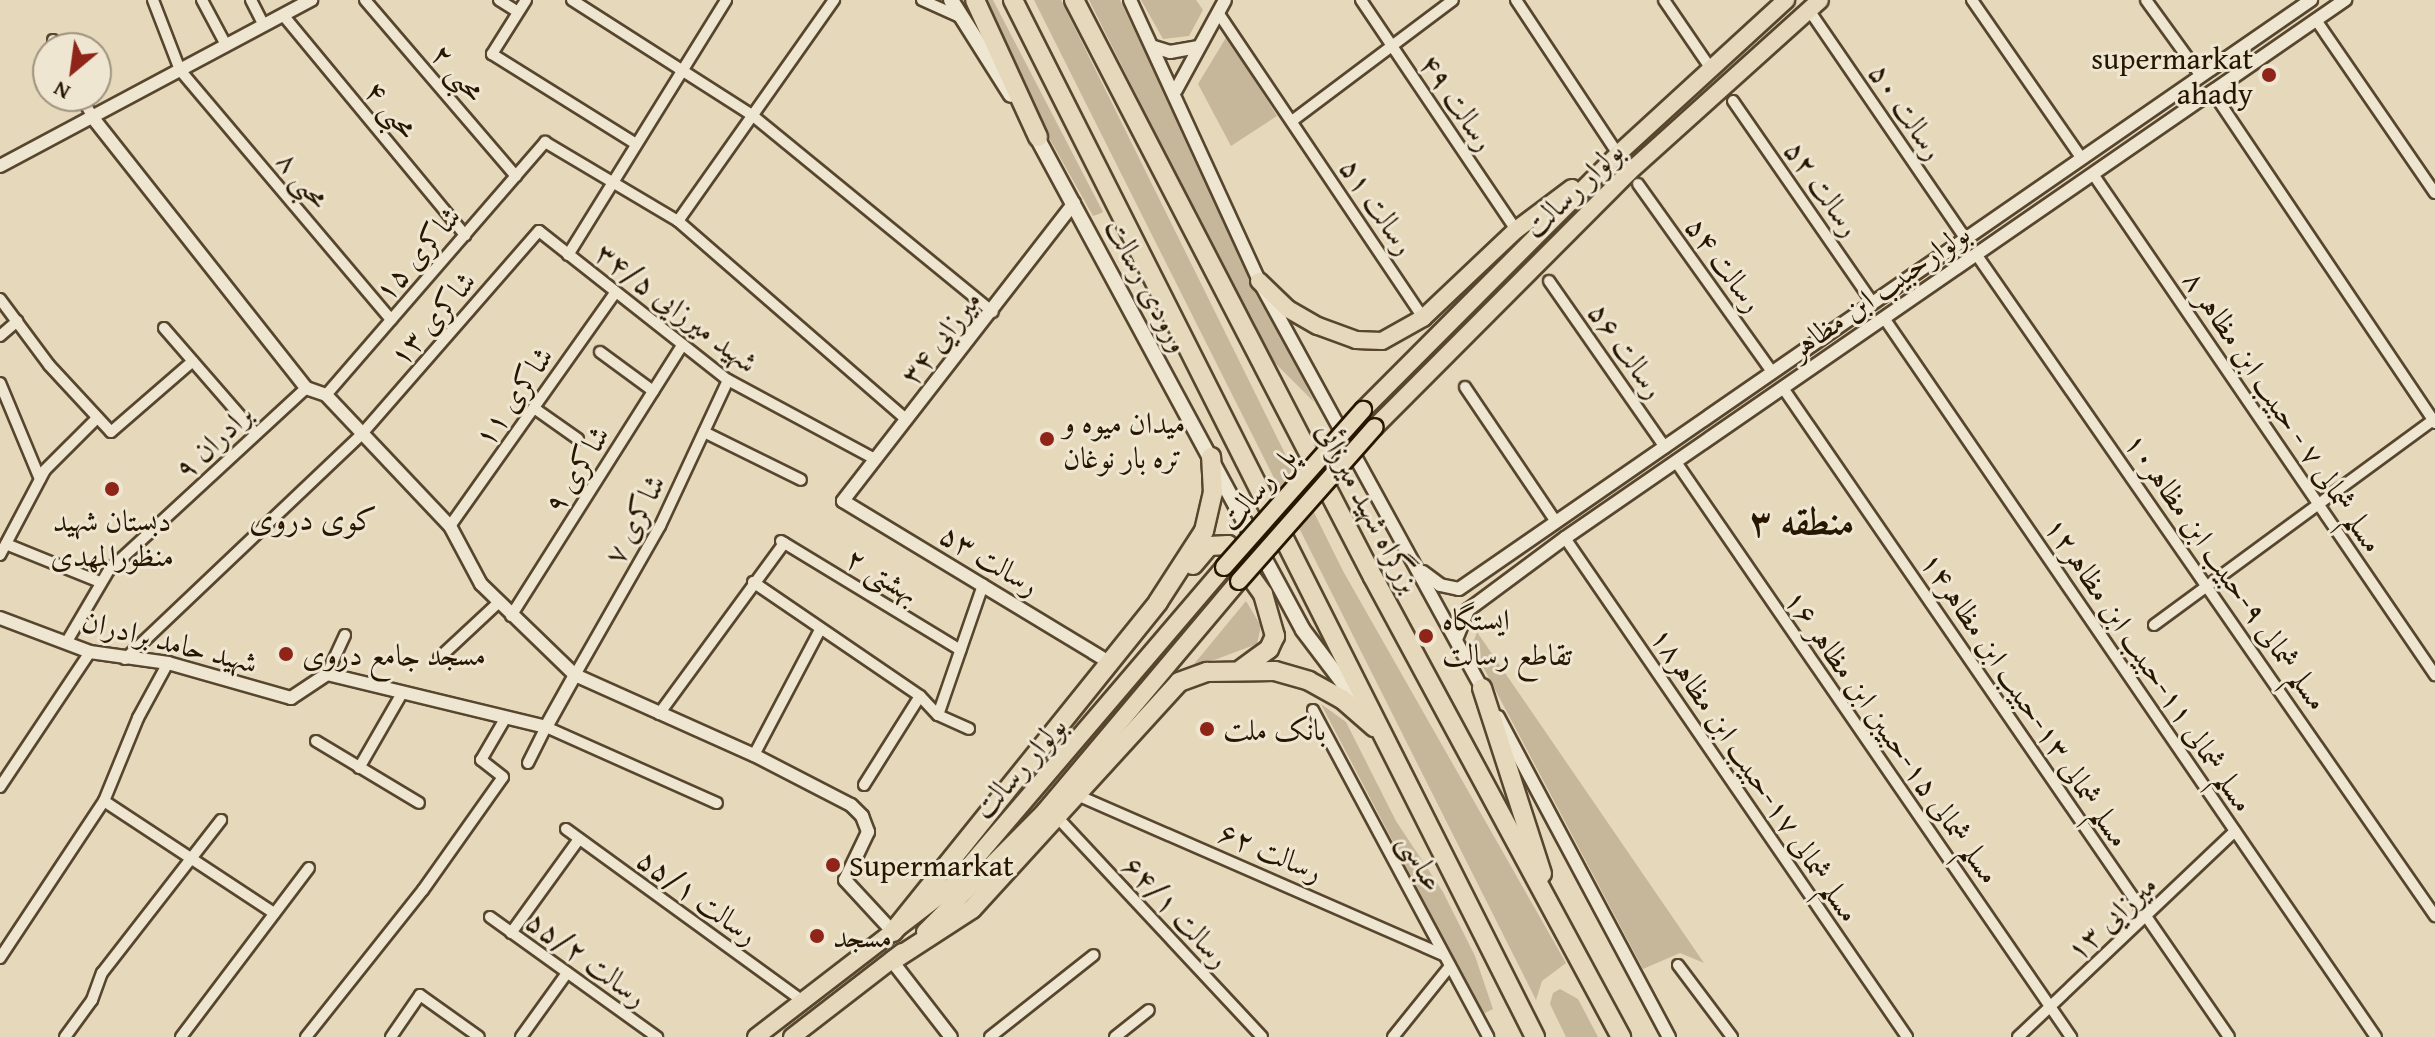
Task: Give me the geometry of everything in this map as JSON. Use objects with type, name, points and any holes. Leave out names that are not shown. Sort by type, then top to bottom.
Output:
[{"type":"highway","points":[[975,0],[1038,137]]},
{"type":"highway","points":[[1013,0],[1535,1037]]},
{"type":"highway","name":"بزرگراه شهید میرزائی","points":[[1074,0],[1558,923],[1621,1037]]},
{"type":"highway","points":[[1158,602],[1204,531],[1213,493],[1211,457]]},
{"type":"highway","points":[[893,932],[1158,602],[1209,546],[1228,545],[1263,594],[1275,636],[1269,649],[1241,669]]},
{"type":"highway","points":[[892,961],[972,909],[1179,682],[1241,669],[1275,671],[1309,681],[1342,699],[1380,732]]},
{"type":"highway","points":[[1482,688],[1558,923]]},
{"type":"main road","name":"ورودی رسالت","points":[[951,0],[1038,137],[1303,630],[1380,732]]},
{"type":"main road","name":"بولوار رسالت","points":[[1363,410],[1618,154],[1786,0]]},
{"type":"main road","name":"بولوار رسالت","points":[[1375,427],[1628,173],[1814,5]]},
{"type":"main road","points":[[1259,281],[1302,319],[1356,340],[1382,341],[1423,318],[1516,230],[1618,154]]},
{"type":"main road","name":"پل رسالت","points":[[1224,567],[1363,410]]},
{"type":"main road","name":"پل رسالت","points":[[1239,581],[1375,427]]},
{"type":"main road","name":"بولوار رسالت","points":[[756,1037],[952,886],[1224,567]]},
{"type":"main road","name":"بولوار رسالت","points":[[792,1037],[892,961],[964,898],[1045,811],[1239,581]]},
{"type":"street","name":"محبی ۸","points":[[153,0],[180,70],[391,320]]},
{"type":"street","points":[[202,0],[226,45]]},
{"type":"street","points":[[251,0],[264,25]]},
{"type":"street","points":[[1,163],[93,118],[311,0]]},
{"type":"street","name":"محبی ۲","points":[[365,0],[516,176]]},
{"type":"street","points":[[499,0],[518,12]]},
{"type":"street","points":[[526,0],[492,54],[636,144]]},
{"type":"street","points":[[572,0],[752,115],[993,312]]},
{"type":"street","points":[[568,255],[726,0]]},
{"type":"street","points":[[678,221],[834,0]]},
{"type":"street","points":[[922,0],[962,18]]},
{"type":"street","points":[[1130,0],[1176,90],[1259,281],[1457,637],[1669,1037]]},
{"type":"street","points":[[1176,90],[1225,0]]},
{"type":"street","name":"رسالت ۴۹","points":[[1361,0],[1516,230]]},
{"type":"street","points":[[1292,121],[1453,0]]},
{"type":"street","points":[[1516,0],[1618,154]]},
{"type":"street","points":[[1664,0],[1711,69]]},
{"type":"street","points":[[1972,0],[2082,159]]},
{"type":"street","points":[[2146,0],[2212,91],[2434,422],[2154,625]]},
{"type":"street","name":"بولوارحبیب ابن مظاهر","points":[[1468,610],[1565,538],[2345,0]]},
{"type":"street","name":"بولوارحبیب ابن مظاهر","points":[[1459,589],[2306,2]]},
{"type":"street","name":"رسالت ۵۰","points":[[1814,5],[1966,239]]},
{"type":"street","name":"رسالت ۵۱","points":[[1219,14],[1423,318]]},
{"type":"street","name":"محبی ۴","points":[[283,15],[465,235]]},
{"type":"street","points":[[2316,20],[2435,193]]},
{"type":"street","points":[[1154,47],[1170,52],[1199,47]]},
{"type":"street","name":"رسالت ۵۲","points":[[1733,101],[1873,303]]},
{"type":"street","points":[[90,112],[306,388],[326,395],[360,436],[450,526],[481,584],[497,604],[575,675],[754,755],[851,805],[862,816],[868,832],[845,880],[893,932]]},
{"type":"street","name":"شاکری ۱۵","points":[[326,395],[545,142],[614,179]]},
{"type":"street","name":"مسلم شمالی ۷ - حبیب ابن مظاهر ۸","points":[[2093,174],[2435,675]]},
{"type":"street","points":[[614,179],[678,221],[907,420]]},
{"type":"street","name":"رسالت ۵۴","points":[[1638,184],[1773,373]]},
{"type":"street","name":"میرزایی ۳۴","points":[[843,501],[993,312],[1074,203]]},
{"type":"street","name":"شهید میرزایی ۳۴/۵","points":[[539,231],[681,347],[728,380],[875,459]]},
{"type":"street","name":"شاکری ۱۳","points":[[125,659],[360,436],[539,231]]},
{"type":"street","name":"مسلم شمالی ۹-حبیب ابن مظاهر۱۰","points":[[1976,254],[2210,587],[2435,916]]},
{"type":"street","name":"رسالت ۵۶","points":[[1549,281],[1665,447]]},
{"type":"street","name":"شاکری ۱۱","points":[[450,526],[615,293]]},
{"type":"street","points":[[0,299],[111,432],[193,361]]},
{"type":"street","name":"مسلم شمالی ۱۱-حبیب ابن مظاهر۱۲","points":[[1884,318],[2376,1037]]},
{"type":"street","points":[[0,336],[17,321]]},
{"type":"street","points":[[164,328],[256,434]]},
{"type":"street","name":"شاکری ۹","points":[[511,616],[681,347]]},
{"type":"street","points":[[600,352],[653,391]]},
{"type":"street","name":"شاکری ۷","points":[[575,675],[660,526],[728,380]]},
{"type":"street","points":[[0,383],[40,479]]},
{"type":"street","points":[[1465,387],[1556,522]]},
{"type":"street","name":"برادران ۹","points":[[66,643],[100,582],[306,388]]},
{"type":"street","name":"مسلم شمالی ۱۳-حبیب ابن مظاهر۱۴","points":[[1783,388],[2229,1037]]},
{"type":"street","points":[[534,408],[578,439]]},
{"type":"street","points":[[0,555],[40,479],[97,418]]},
{"type":"street","points":[[704,432],[801,480]]},
{"type":"street","points":[[1665,447],[1676,462]]},
{"type":"street","name":"مسلم شمالی ۱۵-حبیبن ابن مظاهر ۱۶","points":[[1676,462],[2071,1037]]},
{"type":"street","name":"رسالت ۵۳","points":[[843,501],[1109,662]]},
{"type":"street","name":"مسلم شمالی ۱۷-حبیب ابن مظاهر۱۸","points":[[1565,538],[1907,1037]]},
{"type":"street","name":"بهشتی ۲","points":[[753,582],[782,542],[960,650]]},
{"type":"street","points":[[6,544],[100,582]]},
{"type":"street","points":[[1419,569],[1440,585],[1459,589],[1458,602],[1468,610],[1457,637]]},
{"type":"street","points":[[659,714],[753,582],[920,696],[938,715],[969,729]]},
{"type":"street","points":[[938,715],[983,585]]},
{"type":"street","points":[[439,658],[497,604]]},
{"type":"street","name":"شهید حامد برادران","points":[[0,618],[90,652],[168,663],[291,698],[327,674]]},
{"type":"street","points":[[754,755],[820,630]]},
{"type":"street","points":[[345,635],[327,674],[401,695],[546,727],[717,803]]},
{"type":"street","points":[[0,787],[90,652]]},
{"type":"street","points":[[0,958],[104,801],[138,718],[168,663]]},
{"type":"street","points":[[528,763],[575,675]]},
{"type":"street","points":[[359,768],[401,695]]},
{"type":"street","points":[[864,785],[920,696]]},
{"type":"street","name":"عباسی","points":[[1313,710],[1488,1037]]},
{"type":"street","points":[[306,1037],[423,890],[503,777],[481,760],[505,719]]},
{"type":"street","points":[[316,741],[419,803]]},
{"type":"street","name":"رسالت ۶۲","points":[[1077,795],[1444,955]]},
{"type":"street","points":[[104,801],[274,913]]},
{"type":"street","name":"رسالت ۶۴/۱","points":[[1058,818],[1262,1037]]},
{"type":"street","points":[[65,1037],[92,1000],[102,973],[221,820]]},
{"type":"street","name":"رسالت ۵۵/۱","points":[[566,829],[803,1001]]},
{"type":"street","name":"میرزایی ۱۳","points":[[2018,1037],[2147,918],[2235,831]]},
{"type":"street","points":[[511,933],[579,839]]},
{"type":"street","points":[[181,1037],[309,868]]},
{"type":"street","name":"رسالت ۵۵/۲","points":[[490,917],[657,1037]]},
{"type":"street","points":[[990,1037],[1094,955]]},
{"type":"street","points":[[892,961],[951,1037]]},
{"type":"street","points":[[1678,965],[1732,1037]]},
{"type":"street","points":[[1393,1037],[1450,966]]},
{"type":"street","points":[[521,1037],[567,973]]},
{"type":"street","points":[[391,1037],[420,995],[479,1037]]},
{"type":"street","points":[[1115,1037],[1149,1010]]},
{"type":"shaded area","points":[[980,0],[993,0],[1103,212],[1093,216],[1025,95]]},
{"type":"shaded area","points":[[1034,0],[1061,0],[1343,571],[1566,963],[1542,981],[1536,1000]]},
{"type":"shaded area","points":[[1089,0],[1120,0],[1314,402],[1265,353]]},
{"type":"shaded area","points":[[1141,0],[1196,0],[1203,10],[1189,36],[1163,39]]},
{"type":"shaded area","points":[[1227,36],[1277,116],[1231,146],[1198,84]]},
{"type":"shaded area","points":[[1246,601],[1261,626],[1257,644],[1190,669]]},
{"type":"shaded area","points":[[1477,632],[1704,963],[1680,953],[1643,969],[1472,646]]},
{"type":"shaded area","points":[[1321,704],[1346,722],[1396,821],[1443,892],[1475,956],[1493,1009],[1483,1014]]},
{"type":"shaded area","points":[[1560,989],[1578,999],[1598,1037],[1566,1037],[1550,1004],[1553,993]]},
{"type":"place","name":"supermarkat ahady","points":[[2269,75]]},
{"type":"place","name":"میدان میوه و تره بار نوغان","points":[[1047,439]]},
{"type":"place","name":"دبستان شهید منظورالمهدی","points":[[112,489]]},
{"type":"place","name":"ایستگاه تقاطع رسالت","points":[[1426,636]]},
{"type":"place","name":"مسجد جامع دروی","points":[[286,654]]},
{"type":"place","name":"بانک ملت","points":[[1207,729]]},
{"type":"place","name":"Supermarkat","points":[[833,865]]},
{"type":"place","name":"مسجد","points":[[817,936]]},
{"type":"district","name":"کوی دروی","points":[[313,519]]},
{"type":"district","name":"منطقه ۳","points":[[1802,521]]}]
